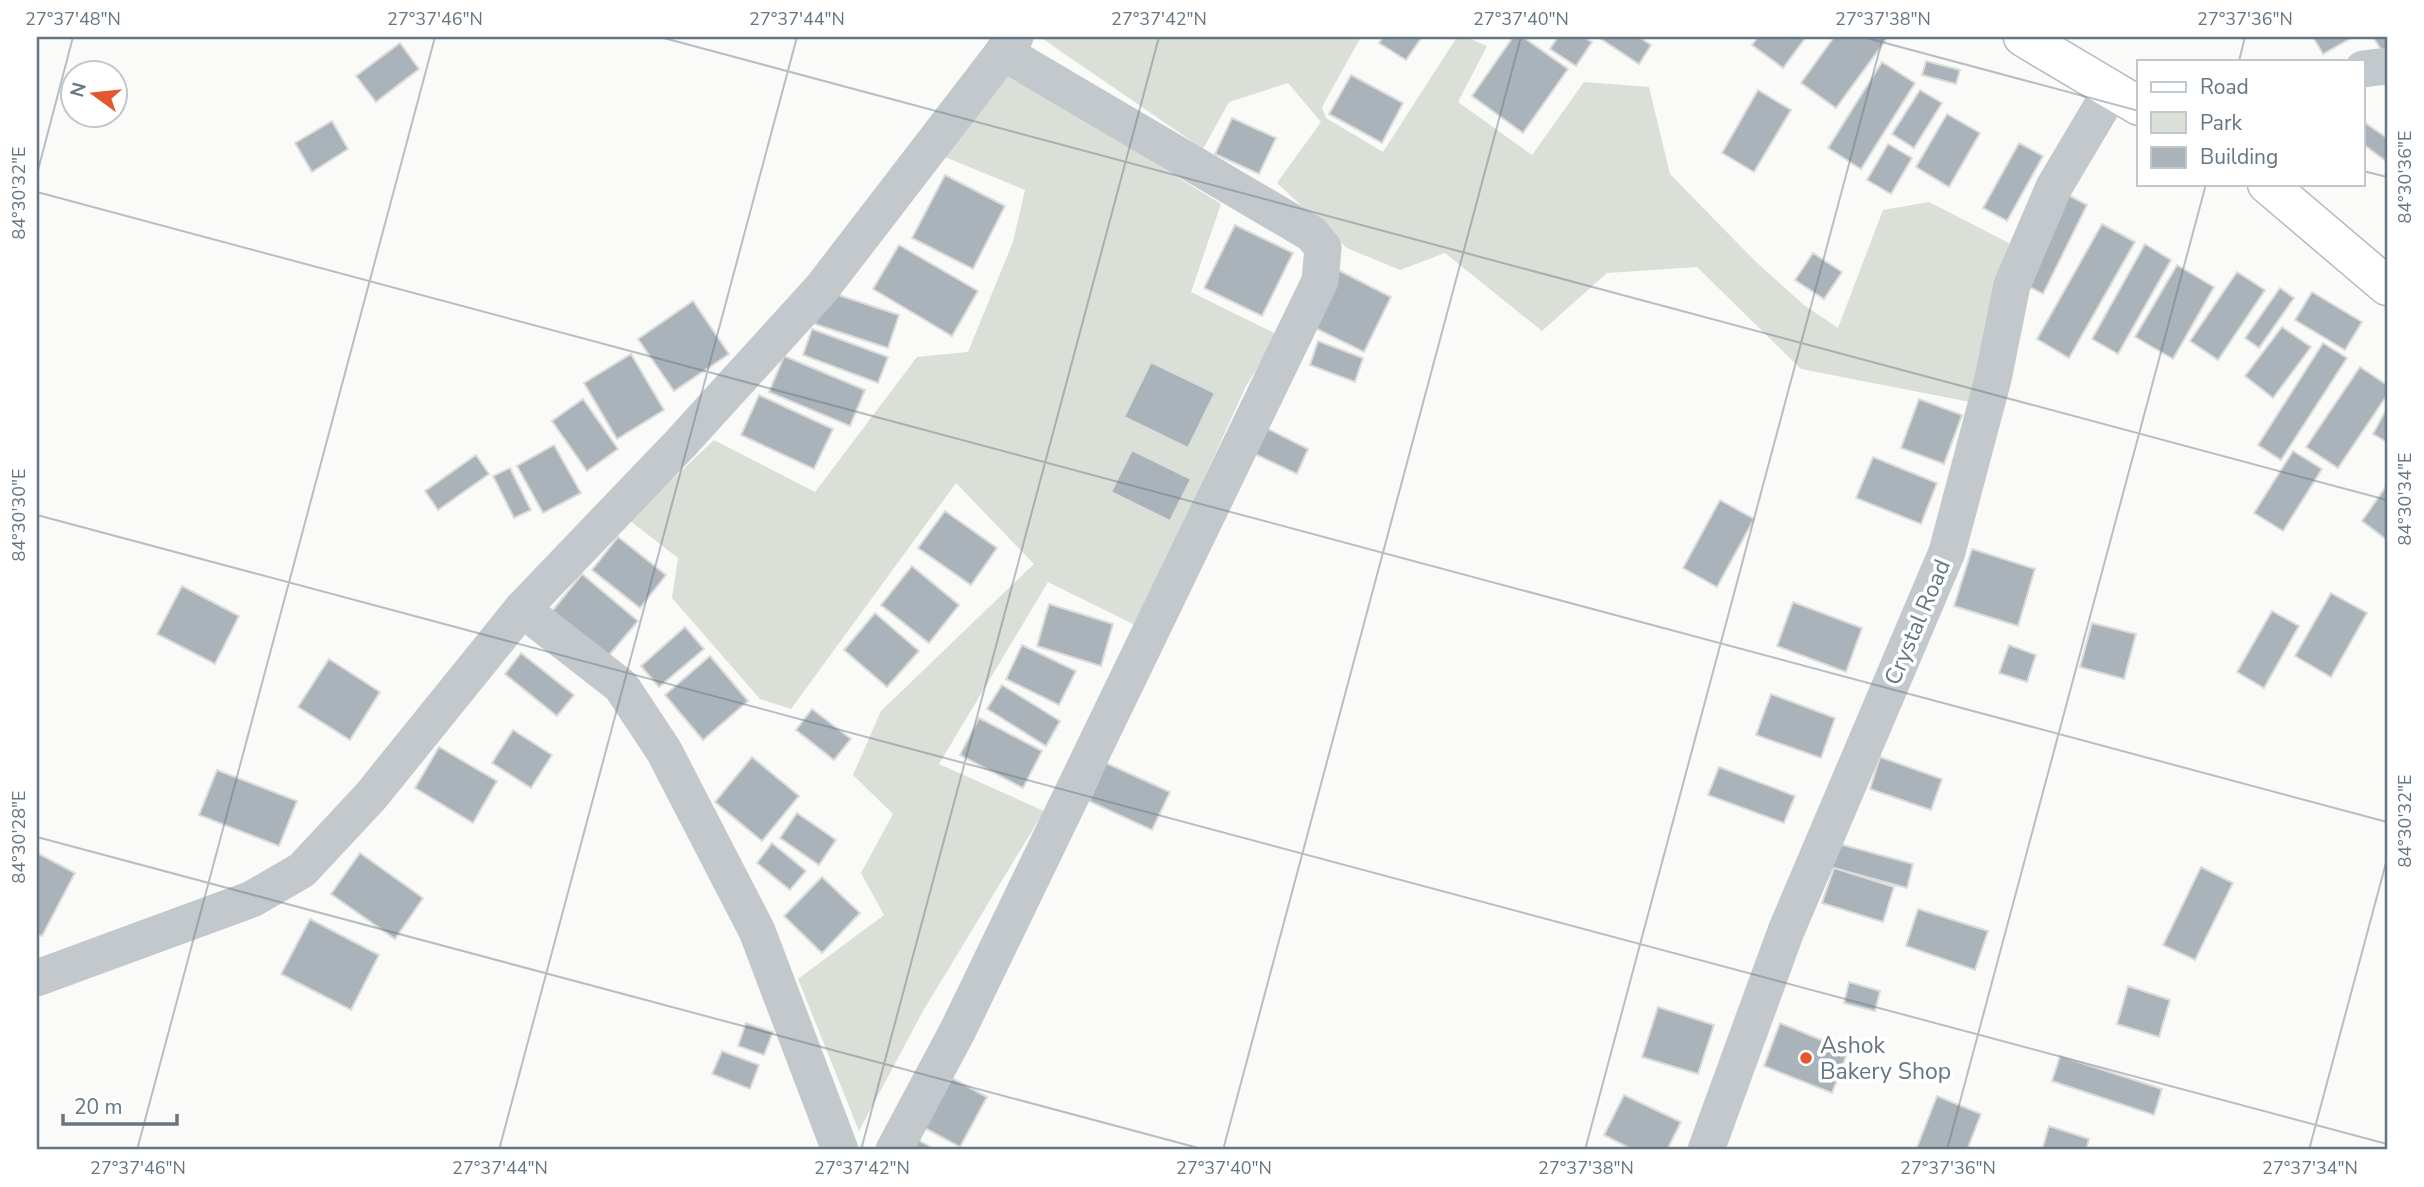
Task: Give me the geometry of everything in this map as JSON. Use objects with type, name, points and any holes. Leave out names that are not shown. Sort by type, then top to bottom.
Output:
[{"type":"street","points":[[2023,37],[2125,98]]},
{"type":"street","points":[[37,978],[252,899],[302,870],[370,796],[522,609],[681,443],[822,288],[1009,44],[1312,234],[1323,248],[1320,281],[958,1030],[894,1150]]},
{"type":"street","points":[[2364,69],[2387,66]]},
{"type":"street","name":"Crystal Road","points":[[1706,1150],[1786,931],[1947,552],[1993,379],[2012,285],[2054,187],[2125,98]]},
{"type":"street","points":[[2269,186],[2387,286]]},
{"type":"street","points":[[522,609],[621,686],[664,751],[757,930],[840,1150]]},
{"type":"green space","points":[[1040,37],[1361,37],[1322,107],[1326,118],[1383,152],[1457,37],[1466,37],[1487,46],[1458,102],[1532,155],[1584,82],[1649,87],[1670,174],[1755,261],[1804,305],[1838,328],[1883,210],[1929,202],[2009,243],[1970,402],[1801,369],[1697,267],[1607,273],[1542,331],[1445,253],[1400,270],[1347,248],[1277,183],[1321,122],[1288,83],[1229,102],[1203,149]]},
{"type":"green space","points":[[1008,72],[1221,204],[1191,292],[1278,335],[1246,386],[1137,626],[1048,582],[939,764],[1044,811],[923,1011],[859,1131],[798,979],[884,915],[861,873],[893,814],[853,775],[881,711],[1034,564],[956,483],[791,709],[760,699],[672,598],[678,558],[629,520],[714,440],[815,492],[917,357],[968,352],[1013,242],[1025,190],[945,157]]},
{"type":"building","points":[[1383,37],[1422,37],[1406,60],[1379,43]]},
{"type":"building","points":[[1513,37],[1523,37],[1568,69],[1523,133],[1472,96]]},
{"type":"building","points":[[1558,37],[1583,37],[1592,42],[1576,66],[1550,49]]},
{"type":"building","points":[[1598,37],[1639,37],[1651,45],[1639,64]]},
{"type":"building","points":[[1758,37],[1806,37],[1783,68],[1752,45]]},
{"type":"building","points":[[1834,37],[1888,37],[1836,108],[1801,83]]},
{"type":"building","points":[[2313,37],[2353,37],[2323,54]]},
{"type":"building","points":[[2373,37],[2387,37],[2386,57]]},
{"type":"building","points":[[400,43],[419,69],[376,102],[356,76]]},
{"type":"building","points":[[1926,61],[1960,70],[1956,84],[1922,75]]},
{"type":"building","points":[[1882,62],[1915,83],[1861,169],[1828,148]]},
{"type":"building","points":[[1351,75],[1403,103],[1382,143],[1329,114]]},
{"type":"building","points":[[1758,90],[1791,110],[1754,172],[1722,153]]},
{"type":"building","points":[[1920,90],[1942,103],[1914,148],[1892,134]]},
{"type":"building","points":[[1947,114],[1980,133],[1949,187],[1916,167]]},
{"type":"building","points":[[1232,118],[1276,138],[1259,174],[1215,154]]},
{"type":"building","points":[[332,121],[348,149],[312,172],[295,143]]},
{"type":"building","points":[[2364,122],[2387,138],[2387,162],[2364,145]]},
{"type":"building","points":[[2019,143],[2043,156],[2007,221],[1983,208]]},
{"type":"building","points":[[1888,144],[1912,158],[1891,194],[1867,180]]},
{"type":"building","points":[[945,175],[1005,206],[973,269],[912,238]]},
{"type":"building","points":[[2063,192],[2087,205],[2043,294],[2019,281]]},
{"type":"building","points":[[2102,224],[2135,242],[2069,358],[2037,339]]},
{"type":"building","points":[[1235,225],[1293,253],[1262,316],[1204,288]]},
{"type":"building","points":[[2145,244],[2171,260],[2118,354],[2092,339]]},
{"type":"building","points":[[899,245],[978,291],[952,336],[873,289]]},
{"type":"building","points":[[1813,253],[1842,272],[1824,299],[1795,280]]},
{"type":"building","points":[[2177,265],[2214,287],[2173,359],[2135,337]]},
{"type":"building","points":[[1338,270],[1391,297],[1364,352],[1311,326]]},
{"type":"building","points":[[2237,272],[2265,290],[2218,360],[2190,341]]},
{"type":"building","points":[[2280,288],[2294,298],[2259,348],[2245,338]]},
{"type":"building","points":[[826,291],[899,315],[888,348],[815,324]]},
{"type":"building","points":[[2312,292],[2362,322],[2345,350],[2295,320]]},
{"type":"building","points":[[693,301],[729,354],[674,391],[638,339]]},
{"type":"building","points":[[2282,327],[2311,347],[2273,398],[2245,376]]},
{"type":"building","points":[[812,329],[888,357],[878,383],[803,355]]},
{"type":"building","points":[[1318,341],[1363,358],[1355,382],[1310,365]]},
{"type":"building","points":[[2323,343],[2347,358],[2281,460],[2258,445]]},
{"type":"building","points":[[631,354],[664,410],[617,439],[584,383]]},
{"type":"building","points":[[784,356],[865,390],[850,426],[769,392]]},
{"type":"building","points":[[1151,362],[1215,393],[1188,448],[1124,417]]},
{"type":"building","points":[[2360,367],[2387,385],[2387,395],[2338,468],[2306,447]]},
{"type":"building","points":[[759,395],[833,429],[814,469],[741,435]]},
{"type":"building","points":[[583,399],[618,449],[587,471],[552,421]]},
{"type":"building","points":[[1919,399],[1962,415],[1944,464],[1901,448]]},
{"type":"building","points":[[2387,408],[2387,442],[2373,434]]},
{"type":"building","points":[[1264,427],[1308,449],[1297,474],[1251,452]]},
{"type":"building","points":[[554,445],[581,493],[543,513],[517,466]]},
{"type":"building","points":[[1132,450],[1191,479],[1170,521],[1111,492]]},
{"type":"building","points":[[2293,451],[2322,469],[2283,531],[2254,513]]},
{"type":"building","points":[[476,455],[489,474],[438,510],[425,491]]},
{"type":"building","points":[[1873,457],[1937,483],[1921,524],[1856,498]]},
{"type":"building","points":[[510,468],[531,510],[514,518],[493,476]]},
{"type":"building","points":[[2387,485],[2387,540],[2362,521]]},
{"type":"building","points":[[1720,500],[1754,519],[1717,587],[1683,568]]},
{"type":"building","points":[[945,511],[997,548],[971,585],[918,548]]},
{"type":"building","points":[[618,537],[666,575],[640,608],[592,570]]},
{"type":"building","points":[[1972,549],[2035,569],[2018,626],[1954,606]]},
{"type":"building","points":[[912,566],[959,605],[929,643],[881,605]]},
{"type":"building","points":[[582,574],[638,621],[604,661],[549,615]]},
{"type":"building","points":[[182,586],[239,616],[215,664],[157,634]]},
{"type":"building","points":[[2331,593],[2367,613],[2331,677],[2295,656]]},
{"type":"building","points":[[1793,602],[1862,628],[1846,672],[1777,646]]},
{"type":"building","points":[[1049,604],[1113,624],[1101,666],[1037,646]]},
{"type":"building","points":[[2272,611],[2299,626],[2264,688],[2237,672]]},
{"type":"building","points":[[875,613],[919,651],[887,687],[844,650]]},
{"type":"building","points":[[2092,623],[2136,634],[2124,679],[2080,667]]},
{"type":"building","points":[[685,627],[704,649],[659,687],[641,666]]},
{"type":"building","points":[[1022,645],[1076,671],[1059,705],[1006,679]]},
{"type":"building","points":[[2009,645],[2036,655],[2027,682],[1999,673]]},
{"type":"building","points":[[521,653],[574,695],[557,716],[505,674]]},
{"type":"building","points":[[710,656],[748,701],[703,740],[665,695]]},
{"type":"building","points":[[329,659],[380,692],[350,740],[298,707]]},
{"type":"building","points":[[1002,685],[1060,721],[1046,746],[987,709]]},
{"type":"building","points":[[1771,694],[1835,718],[1821,758],[1756,735]]},
{"type":"building","points":[[812,709],[851,739],[834,760],[796,730]]},
{"type":"building","points":[[979,718],[1042,751],[1023,788],[960,755]]},
{"type":"building","points":[[513,730],[552,755],[531,788],[492,763]]},
{"type":"building","points":[[439,747],[497,781],[473,823],[415,788]]},
{"type":"building","points":[[752,757],[799,796],[762,841],[715,802]]},
{"type":"building","points":[[1880,757],[1942,779],[1931,810],[1870,789]]},
{"type":"building","points":[[1106,763],[1170,792],[1152,830],[1089,801]]},
{"type":"building","points":[[1719,767],[1795,796],[1784,823],[1708,795]]},
{"type":"building","points":[[217,770],[297,801],[279,846],[199,815]]},
{"type":"building","points":[[797,813],[836,840],[819,865],[780,838]]},
{"type":"building","points":[[772,843],[806,871],[790,890],[757,863]]},
{"type":"building","points":[[1836,843],[1913,864],[1907,888],[1830,867]]},
{"type":"building","points":[[360,853],[423,898],[395,939],[331,894]]},
{"type":"building","points":[[39,854],[75,873],[42,936],[37,934]]},
{"type":"building","points":[[2201,867],[2233,883],[2195,960],[2163,945]]},
{"type":"building","points":[[1834,868],[1894,887],[1883,922],[1822,903]]},
{"type":"building","points":[[822,877],[860,913],[822,953],[784,916]]},
{"type":"building","points":[[1918,909],[1988,931],[1975,970],[1906,946]]},
{"type":"building","points":[[310,919],[379,955],[351,1010],[281,974]]},
{"type":"building","points":[[1849,982],[1880,991],[1875,1011],[1844,1003]]},
{"type":"building","points":[[2128,986],[2170,1000],[2159,1037],[2117,1024]]},
{"type":"building","points":[[1658,1007],[1714,1025],[1698,1074],[1642,1057]]},
{"type":"building","points":[[746,1023],[773,1032],[764,1055],[738,1046]]},
{"type":"building","name":"Ashok Bakery Shop","points":[[1780,1023],[1848,1051],[1832,1093],[1764,1066]]},
{"type":"building","points":[[722,1051],[759,1065],[750,1089],[712,1074]]},
{"type":"building","points":[[2060,1056],[2162,1089],[2154,1115],[2052,1081]]},
{"type":"building","points":[[948,1076],[987,1097],[960,1147],[921,1126]]},
{"type":"building","points":[[1624,1095],[1681,1122],[1667,1150],[1633,1150],[1604,1135]]},
{"type":"building","points":[[1937,1096],[1981,1114],[1967,1150],[1916,1150]]},
{"type":"building","points":[[2049,1126],[2089,1139],[2086,1150],[2042,1150]]},
{"type":"building","points":[[909,1135],[936,1150],[901,1150]]},
{"type":"place","name":"Ashok Bakery Shop","points":[[1806,1058]]}]
